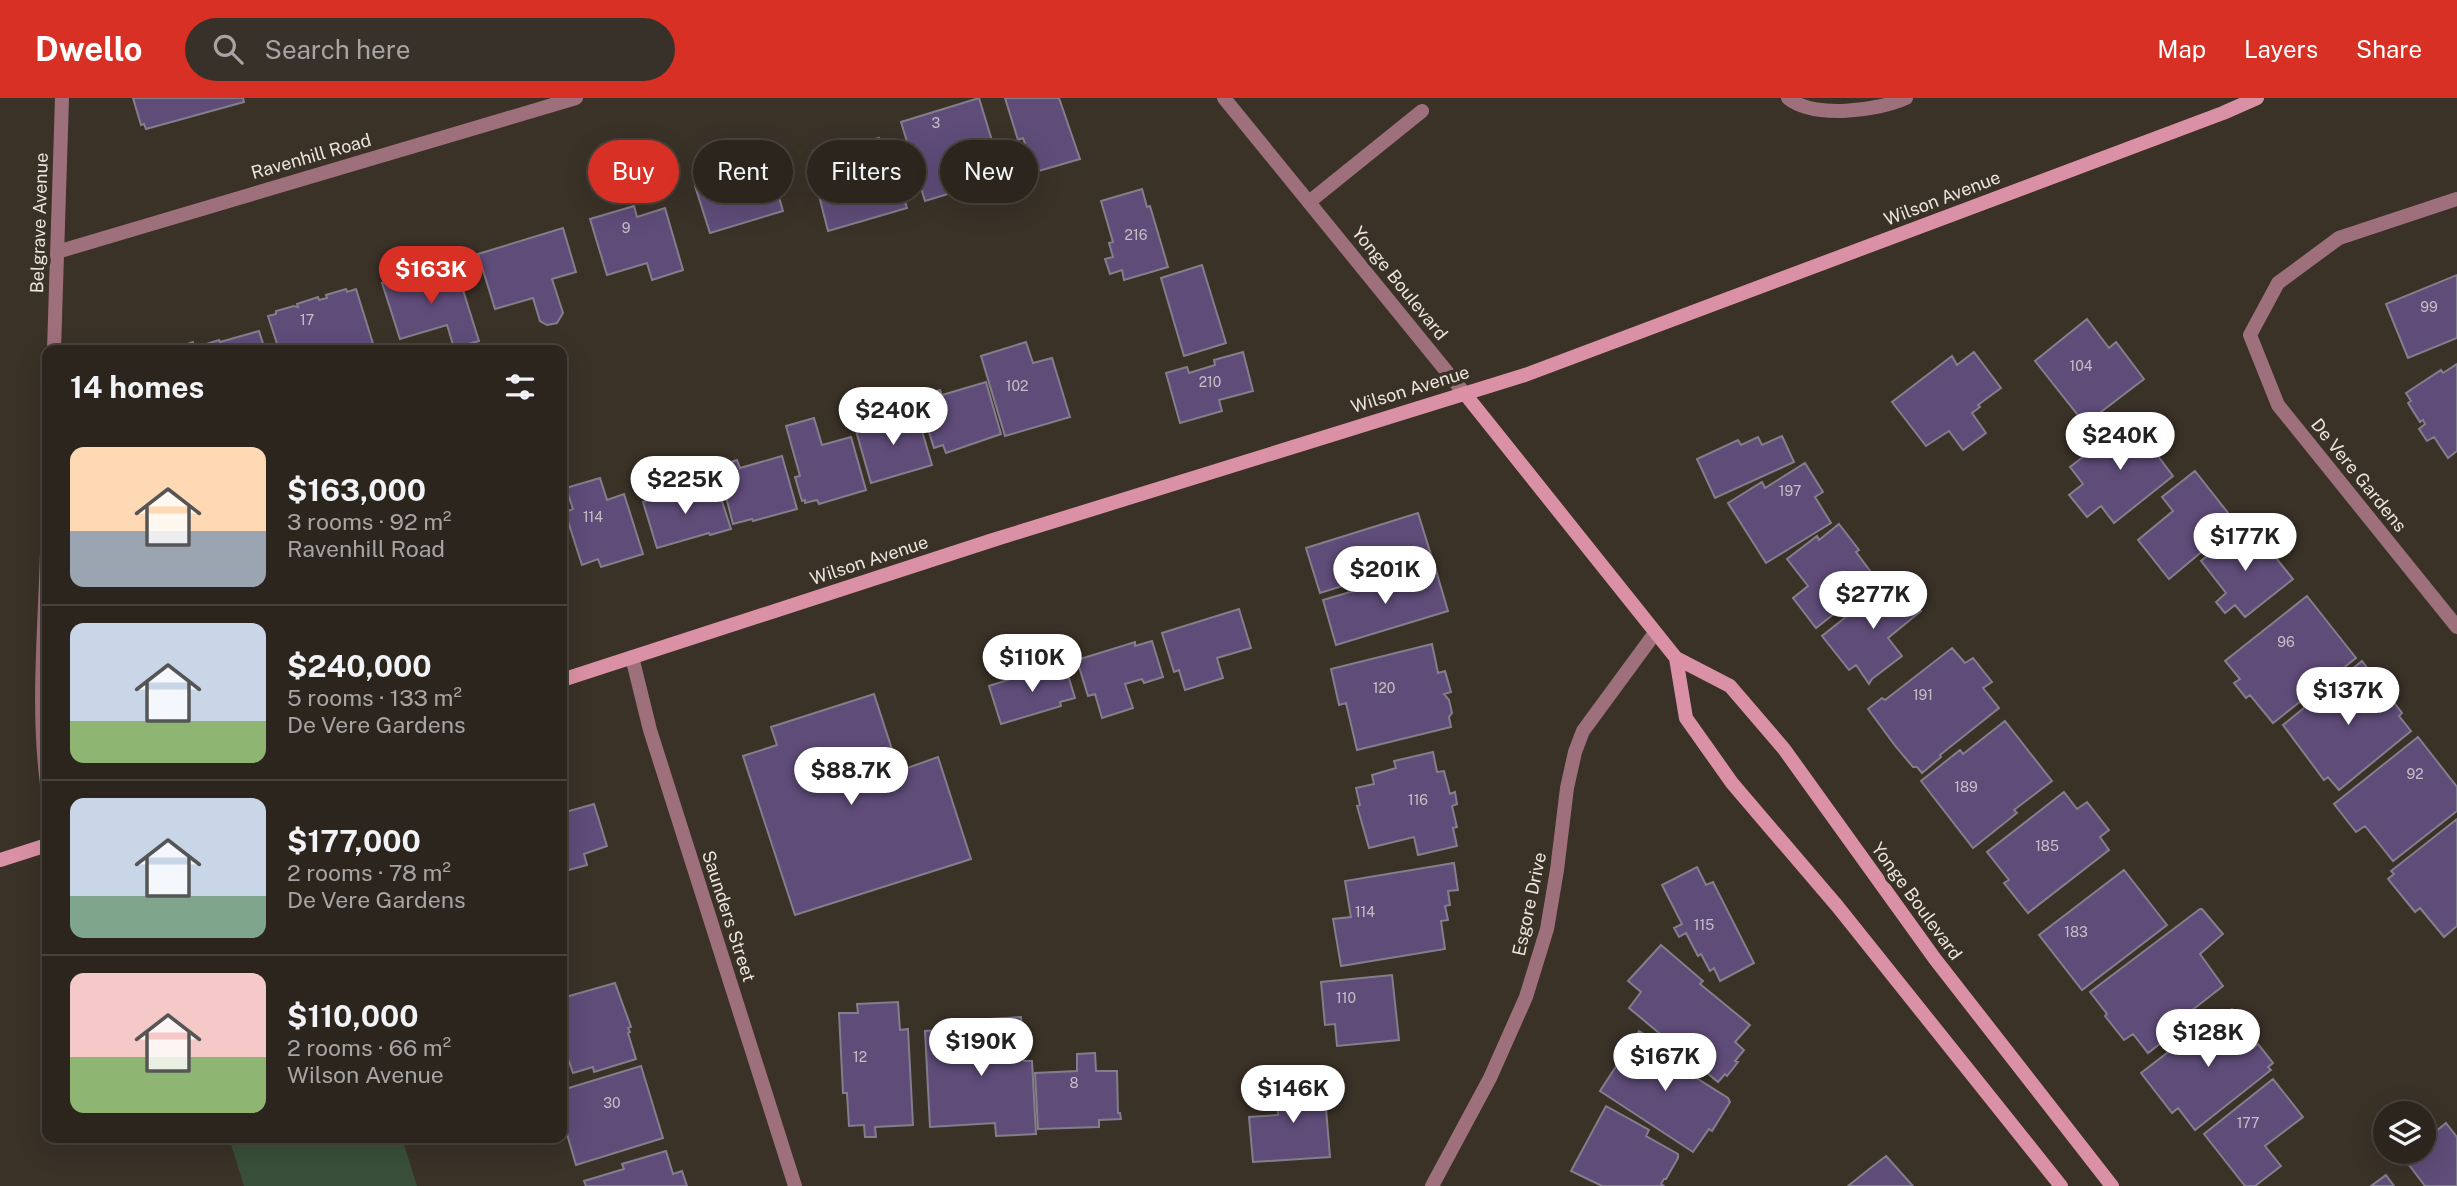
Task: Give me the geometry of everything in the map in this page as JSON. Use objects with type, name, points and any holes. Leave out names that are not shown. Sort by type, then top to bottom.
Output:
[{"type":"main road","name":"Wilson Avenue","points":[[567,678],[993,540],[1525,375],[2257,98]]},
{"type":"main road","name":"Yonge Boulevard","points":[[1465,394],[1676,658],[1730,686],[1784,749],[1935,960],[2112,1186]]},
{"type":"main road","points":[[1676,658],[1686,718],[1732,783],[1838,907],[2061,1186]]},
{"type":"main road","points":[[0,860],[42,847]]},
{"type":"street","name":"Belgrave Avenue","points":[[54,345],[62,98]]},
{"type":"street","name":"Ravenhill Road","points":[[57,252],[576,98]]},
{"type":"street","name":"Yonge Boulevard","points":[[1223,98],[1465,394]]},
{"type":"street","points":[[1788,98],[1808,108],[1829,111],[1893,104],[1906,98]]},
{"type":"street","points":[[1309,202],[1422,111]]},
{"type":"street","name":"De Vere Gardens","points":[[2457,199],[2339,239],[2278,282],[2250,335],[2278,405],[2457,627]]},
{"type":"street","name":"Esgore Drive","points":[[1432,1186],[1490,1078],[1526,997],[1547,929],[1567,788],[1583,730],[1655,633]]},
{"type":"street","name":"Saunders Street","points":[[632,657],[650,730],[795,1186]]},
{"type":"green space","points":[[231,1143],[404,1143],[417,1186],[244,1186]]},
{"type":"building","points":[[133,98],[243,98],[244,102],[146,129],[144,124],[141,125]]},
{"type":"building","points":[[979,98],[992,140],[940,140],[940,196],[926,201],[926,140],[906,140],[901,122]]},
{"type":"building","points":[[1005,98],[1059,98],[1080,159],[1038,171],[1038,140],[1018,140]]},
{"type":"building","points":[[1142,189],[1147,207],[1150,206],[1168,267],[1124,280],[1122,270],[1110,274],[1105,259],[1113,257],[1109,243],[1113,242],[1101,201]]},
{"type":"building","points":[[700,203],[781,203],[783,211],[710,233]]},
{"type":"building","points":[[821,203],[906,203],[907,208],[828,231]]},
{"type":"building","points":[[634,206],[637,217],[665,208],[683,270],[652,280],[647,263],[607,275],[590,219]]},
{"type":"building","points":[[563,228],[576,272],[552,279],[563,313],[557,323],[547,325],[540,321],[533,298],[495,309],[478,254]]},
{"type":"building","points":[[1202,265],[1226,343],[1184,356],[1161,278]]},
{"type":"building","points":[[427,269],[431,279],[457,271],[479,341],[453,345],[447,325],[400,339],[382,283]]},
{"type":"building","points":[[2457,275],[2457,338],[2408,358],[2386,304]]},
{"type":"building","points":[[356,289],[373,345],[277,345],[268,316],[276,314],[276,311],[298,307],[297,304],[318,297],[319,300],[327,298],[326,295]]},
{"type":"building","points":[[2087,319],[2109,348],[2116,342],[2144,379],[2085,424],[2035,361]]},
{"type":"building","points":[[259,331],[263,345],[203,345],[219,340],[220,342]]},
{"type":"building","points":[[1026,342],[1033,363],[1052,358],[1070,417],[1005,436],[981,356]]},
{"type":"building","points":[[1243,352],[1253,391],[1219,400],[1222,411],[1180,423],[1166,373],[1187,367],[1189,373],[1215,365],[1214,360]]},
{"type":"building","points":[[1974,352],[2001,388],[1978,405],[1980,407],[1972,413],[1986,433],[1963,450],[1949,431],[1926,446],[1892,402],[1952,356],[1957,365]]},
{"type":"building","points":[[2457,364],[2457,451],[2448,458],[2434,437],[2427,441],[2419,429],[2425,424],[2423,420],[2420,422],[2408,403],[2411,401],[2406,393],[2441,370],[2443,373]]},
{"type":"building","points":[[986,382],[1001,434],[946,453],[943,445],[934,448],[918,397],[940,390],[942,395]]},
{"type":"building","points":[[917,414],[932,465],[871,483],[854,424],[874,418],[876,425]]},
{"type":"building","points":[[2136,416],[2158,444],[2152,448],[2173,476],[2114,523],[2101,506],[2087,517],[2069,495],[2083,484],[2070,467]]},
{"type":"building","points":[[814,418],[822,445],[851,437],[866,490],[819,504],[817,500],[805,503],[805,500],[802,501],[795,477],[800,476],[786,426]]},
{"type":"building","points":[[1782,436],[1794,462],[1715,498],[1697,459],[1738,440],[1741,445],[1758,437],[1762,445]]},
{"type":"building","points":[[782,456],[797,509],[733,524],[718,466],[737,460],[740,468]]},
{"type":"building","points":[[1805,463],[1823,492],[1815,497],[1831,523],[1766,563],[1728,503],[1762,482],[1765,488]]},
{"type":"building","points":[[2195,471],[2236,523],[2169,579],[2138,540],[2173,511],[2162,497]]},
{"type":"building","points":[[600,478],[607,500],[624,494],[643,554],[601,567],[598,559],[582,565],[567,518],[567,511],[573,509],[567,488]]},
{"type":"building","points":[[695,486],[699,498],[719,492],[731,529],[657,548],[643,502]]},
{"type":"building","points":[[1418,513],[1432,558],[1320,593],[1306,548]]},
{"type":"building","points":[[1839,524],[1877,580],[1816,628],[1793,598],[1808,586],[1787,559],[1817,536],[1819,540]]},
{"type":"building","points":[[2240,528],[2256,548],[2263,542],[2293,579],[2245,617],[2235,605],[2225,613],[2216,602],[2226,593],[2201,561]]},
{"type":"building","points":[[1435,567],[1448,611],[1336,645],[1323,600]]},
{"type":"building","points":[[1895,578],[1921,611],[1888,638],[1902,656],[1869,684],[1856,665],[1849,670],[1822,636]]},
{"type":"building","points":[[2307,596],[2356,658],[2273,723],[2250,695],[2246,698],[2234,683],[2240,679],[2225,661]]},
{"type":"building","points":[[1239,609],[1251,648],[1217,658],[1223,678],[1185,690],[1179,670],[1174,672],[1162,633]]},
{"type":"building","points":[[1152,641],[1163,677],[1144,683],[1142,679],[1125,684],[1133,708],[1102,718],[1095,694],[1088,696],[1077,660],[1135,642],[1135,646]]},
{"type":"building","points":[[1432,644],[1438,673],[1445,671],[1451,692],[1444,694],[1449,700],[1452,713],[1449,717],[1451,727],[1357,750],[1346,703],[1339,705],[1331,669]]},
{"type":"building","points":[[1952,648],[1965,663],[1973,658],[1992,682],[1983,688],[1999,708],[1940,755],[1941,757],[1922,773],[1917,767],[1913,767],[1896,747],[1868,709],[1882,698],[1885,700]]},
{"type":"building","points":[[2362,661],[2402,713],[2399,716],[2411,731],[2339,790],[2328,777],[2324,780],[2283,725]]},
{"type":"building","points":[[1065,665],[1075,698],[1060,702],[1061,706],[1001,724],[989,686],[1049,667],[1050,670]]},
{"type":"building","points":[[874,694],[899,771],[938,757],[971,859],[795,915],[743,756],[777,745],[771,727]]},
{"type":"building","points":[[2005,721],[2052,781],[2014,810],[2017,813],[1973,848],[1921,781],[1960,750],[1963,754]]},
{"type":"building","points":[[2418,737],[2457,787],[2457,811],[2393,861],[2365,826],[2356,832],[2334,804]]},
{"type":"building","points":[[1433,752],[1437,772],[1444,771],[1450,794],[1455,792],[1457,804],[1452,806],[1457,827],[1453,828],[1457,846],[1418,855],[1414,837],[1369,848],[1357,806],[1360,805],[1356,788],[1374,784],[1372,775],[1396,768],[1394,761]]},
{"type":"building","points":[[2064,792],[2077,809],[2087,802],[2109,830],[2100,837],[2109,850],[2028,913],[2004,883],[2009,880],[1987,852]]},
{"type":"building","points":[[594,804],[607,846],[584,854],[587,865],[567,870],[567,812]]},
{"type":"building","points":[[2457,819],[2457,926],[2444,937],[2420,908],[2415,912],[2388,879],[2394,874],[2391,871]]},
{"type":"building","points":[[1454,863],[1458,890],[1448,891],[1450,905],[1445,906],[1448,920],[1441,921],[1445,949],[1341,966],[1333,919],[1351,917],[1345,881]]},
{"type":"building","points":[[1697,867],[1706,885],[1713,882],[1754,963],[1720,981],[1714,968],[1710,971],[1701,954],[1698,956],[1686,933],[1679,937],[1674,928],[1682,924],[1662,885]]},
{"type":"building","points":[[2124,870],[2167,925],[2082,990],[2039,935]]},
{"type":"building","points":[[2200,909],[2223,934],[2200,954],[2223,986],[2191,1011],[2193,1013],[2177,1026],[2179,1029],[2148,1053],[2133,1034],[2124,1040],[2090,992]]},
{"type":"building","points":[[1661,945],[1703,981],[1700,984],[1750,1025],[1735,1042],[1744,1050],[1735,1061],[1738,1062],[1727,1076],[1725,1074],[1718,1082],[1629,1008],[1641,992],[1628,981]]},
{"type":"building","points":[[1392,975],[1399,1040],[1337,1046],[1335,1024],[1325,1025],[1321,982]]},
{"type":"building","points":[[615,983],[631,1027],[628,1028],[628,1033],[636,1059],[594,1072],[593,1067],[573,1073],[567,1056],[567,997]]},
{"type":"building","points":[[898,1002],[900,1030],[908,1029],[913,1125],[875,1127],[876,1137],[865,1137],[864,1125],[849,1126],[847,1093],[843,1093],[839,1013],[858,1013],[857,1004]]},
{"type":"building","points":[[2232,1009],[2250,1032],[2244,1037],[2253,1048],[2258,1044],[2273,1063],[2268,1067],[2271,1070],[2195,1130],[2178,1108],[2172,1113],[2141,1073],[2223,1010],[2226,1014]]},
{"type":"building","points":[[1021,1017],[1024,1061],[1032,1061],[1036,1134],[996,1136],[995,1123],[930,1127],[925,1031],[990,1027],[989,1019]]},
{"type":"building","points":[[1639,1031],[1668,1049],[1665,1052],[1690,1068],[1687,1072],[1728,1098],[1730,1102],[1712,1131],[1709,1129],[1693,1152],[1600,1091]]},
{"type":"building","points":[[1095,1053],[1096,1071],[1117,1071],[1118,1113],[1121,1119],[1099,1120],[1099,1127],[1038,1129],[1035,1073],[1077,1071],[1077,1054]]},
{"type":"building","points":[[641,1066],[663,1138],[576,1165],[567,1134],[567,1088]]},
{"type":"building","points":[[1321,1077],[1330,1157],[1253,1162],[1249,1117],[1278,1115],[1277,1098],[1285,1098],[1284,1079]]},
{"type":"building","points":[[2273,1079],[2303,1117],[2265,1146],[2281,1166],[2255,1186],[2245,1186],[2204,1134]]},
{"type":"building","points":[[1606,1106],[1649,1130],[1646,1136],[1678,1154],[1661,1184],[1664,1186],[1602,1186],[1571,1171]]},
{"type":"building","points":[[2446,1123],[2457,1137],[2457,1186],[2425,1186],[2408,1164],[2436,1164],[2436,1131]]},
{"type":"building","points":[[666,1151],[673,1174],[682,1171],[687,1186],[586,1186],[584,1181],[624,1169],[622,1164]]},
{"type":"building","points":[[1886,1156],[1913,1186],[1848,1186],[1873,1166]]},
{"type":"building","points":[[2386,1175],[2394,1186],[2371,1186]]}]
